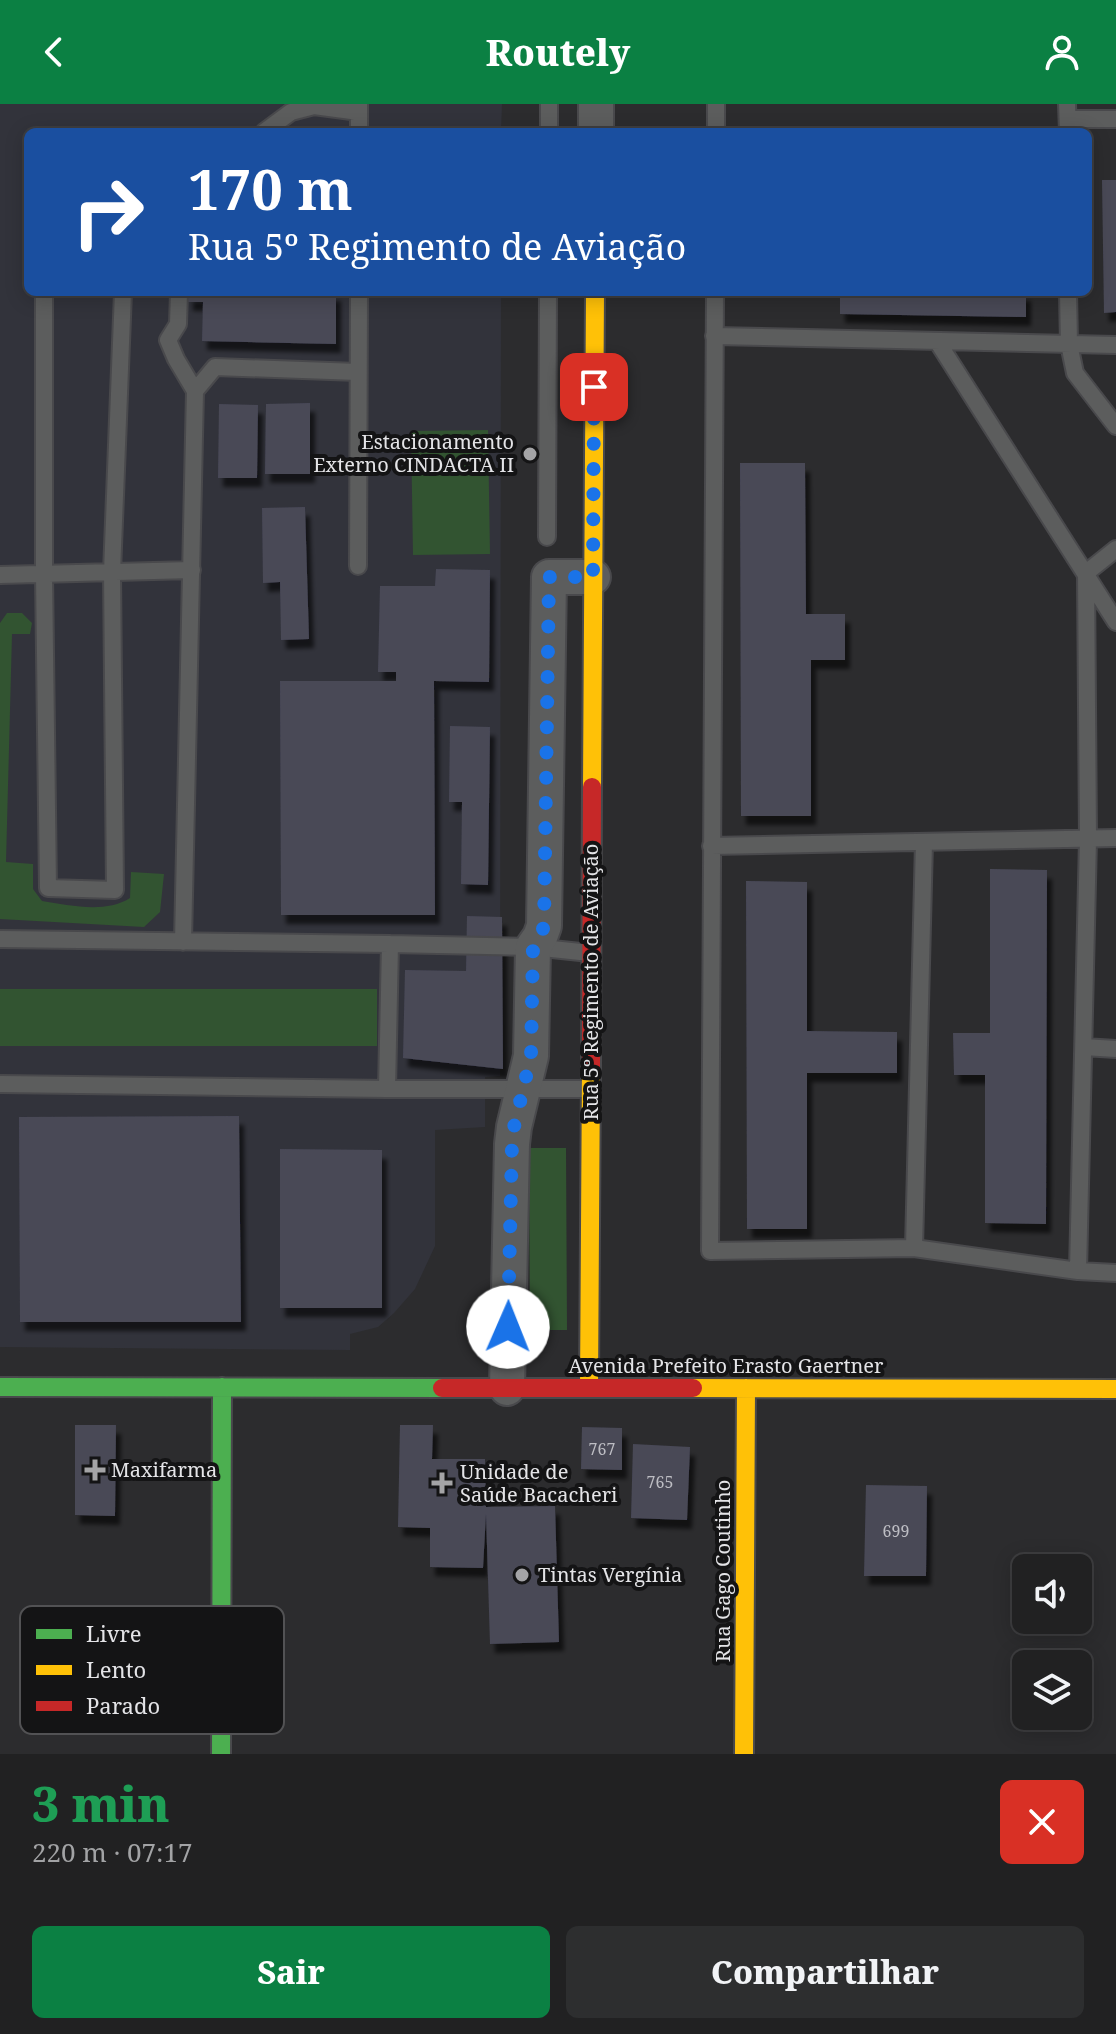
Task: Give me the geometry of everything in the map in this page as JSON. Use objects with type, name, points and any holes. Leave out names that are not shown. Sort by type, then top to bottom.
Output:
[{"type":"street","points":[[596,104],[596,128]]},
{"type":"street","name":"Rua 5º Regimento de Aviação","points":[[589,1388],[595,296]]},
{"type":"street","points":[[507,1388],[512,1144],[531,1056],[533,947],[544,926],[549,577],[593,577]]},
{"type":"street","points":[[547,706],[593,708]]},
{"type":"street","name":"Avenida Prefeito Erasto Gaertner","points":[[0,1387],[1116,1389]]},
{"type":"street","points":[[221,1606],[222,1387]]},
{"type":"street","name":"Rua Gago Coutinho","points":[[744,1754],[746,1388]]},
{"type":"street","points":[[221,1734],[221,1754]]},
{"type":"lane","points":[[549,104],[549,128]]},
{"type":"lane","points":[[716,104],[716,128]]},
{"type":"lane","points":[[269,128],[291,112],[314,106],[359,108]]},
{"type":"lane","points":[[1068,118],[1116,119]]},
{"type":"lane","points":[[44,296],[48,888],[115,890],[112,572],[123,296]]},
{"type":"lane","points":[[179,296],[178,324],[168,340],[195,391],[183,942]]},
{"type":"lane","points":[[358,566],[359,296]]},
{"type":"lane","points":[[547,537],[548,296]]},
{"type":"lane","points":[[715,296],[710,1251],[914,1248],[1078,1271],[1116,1273]]},
{"type":"lane","points":[[1068,296],[1069,344],[1075,373],[1116,426]]},
{"type":"lane","points":[[714,336],[1116,345]]},
{"type":"lane","points":[[937,341],[1116,622]]},
{"type":"lane","points":[[195,391],[215,367],[358,372]]},
{"type":"lane","points":[[1086,573],[1116,549]]},
{"type":"lane","points":[[0,575],[192,570]]},
{"type":"lane","points":[[1078,1271],[1088,839],[1086,573]]},
{"type":"lane","points":[[711,846],[1116,838]]},
{"type":"lane","points":[[914,1248],[924,842]]},
{"type":"lane","points":[[0,939],[533,947],[591,953]]},
{"type":"lane","points":[[387,1089],[390,944]]},
{"type":"lane","points":[[1084,1047],[1116,1049]]},
{"type":"lane","points":[[0,1084],[591,1089]]},
{"type":"shaded area","points":[[0,104],[502,104],[501,128],[24,128],[24,296],[501,296],[500,1076],[485,1077],[485,1127],[435,1130],[435,1246],[415,1289],[378,1327],[350,1334],[350,1350],[0,1347]]},
{"type":"green space","points":[[488,430],[490,554],[413,555],[411,431]]},
{"type":"green space","points":[[7,613],[22,613],[32,623],[30,634],[12,634],[6,862],[33,864],[33,889],[42,901],[87,907],[110,906],[130,898],[131,872],[164,874],[160,912],[144,927],[0,919],[0,623]]},
{"type":"green space","points":[[0,989],[377,989],[377,1046],[0,1046]]},
{"type":"green space","points":[[529,1148],[566,1148],[567,1330],[530,1330]]},
{"type":"building","points":[[1102,180],[1116,180],[1116,312],[1104,313]]},
{"type":"building","points":[[188,296],[336,296],[336,344],[202,341],[203,302],[188,302]]},
{"type":"building","points":[[840,296],[1026,296],[1026,317],[840,314]]},
{"type":"building","points":[[310,403],[310,474],[265,474],[266,404]]},
{"type":"building","points":[[219,404],[258,405],[257,478],[218,478]]},
{"type":"building","points":[[740,463],[805,463],[806,614],[845,614],[845,660],[811,660],[811,816],[741,816]]},
{"type":"building","points":[[305,507],[309,639],[281,640],[280,582],[263,583],[262,508]]},
{"type":"building","points":[[436,569],[490,570],[489,682],[434,681],[435,915],[281,915],[280,681],[396,681],[396,672],[378,672],[380,586],[435,586]]},
{"type":"building","points":[[450,726],[490,727],[488,885],[461,884],[462,802],[449,802]]},
{"type":"building","points":[[990,869],[1047,870],[1046,1224],[985,1223],[985,1075],[954,1075],[953,1033],[990,1033]]},
{"type":"building","points":[[746,881],[807,882],[807,1031],[897,1032],[897,1073],[807,1073],[807,1229],[747,1229]]},
{"type":"building","points":[[467,916],[502,917],[503,1069],[403,1058],[405,970],[466,971]]},
{"type":"building","points":[[239,1116],[241,1322],[20,1322],[19,1117]]},
{"type":"building","points":[[280,1149],[382,1150],[382,1308],[280,1308]]},
{"type":"building","name":"Maxifarma","points":[[75,1425],[116,1425],[115,1516],[75,1515]]},
{"type":"building","points":[[400,1425],[433,1425],[432,1459],[485,1459],[486,1507],[555,1506],[559,1642],[490,1644],[486,1514],[483,1568],[430,1567],[430,1528],[398,1527]]},
{"type":"building","points":[[582,1427],[622,1428],[622,1470],[581,1469]]},
{"type":"building","points":[[633,1444],[690,1447],[687,1520],[631,1518]]},
{"type":"building","points":[[866,1485],[927,1486],[926,1576],[864,1576]]},
{"type":"traffic: fast","points":[[0,1387],[442,1388]]},
{"type":"traffic: fast","points":[[221,1606],[222,1387]]},
{"type":"traffic: fast","points":[[221,1734],[221,1754]]},
{"type":"traffic: slow","points":[[592,787],[595,296]]},
{"type":"traffic: slow","points":[[589,1388],[591,1067]]},
{"type":"traffic: slow","points":[[693,1388],[1116,1389]]},
{"type":"traffic: slow","points":[[744,1754],[746,1388]]},
{"type":"traffic: jam","points":[[591,1067],[592,787]]},
{"type":"traffic: jam","points":[[442,1388],[693,1388]]},
{"type":"place","name":"Estacionamento Externo CINDACTA II","points":[[530,454]]},
{"type":"place","name":"Maxifarma","points":[[95,1470]]},
{"type":"place","name":"Unidade de Saúde Bacacheri","points":[[442,1483]]},
{"type":"place","name":"Tintas Vergínia","points":[[522,1575]]},
{"type":"route","points":[[508,1327],[512,1144],[531,1056],[533,947],[544,926],[549,577],[593,577],[594,387]]}]
